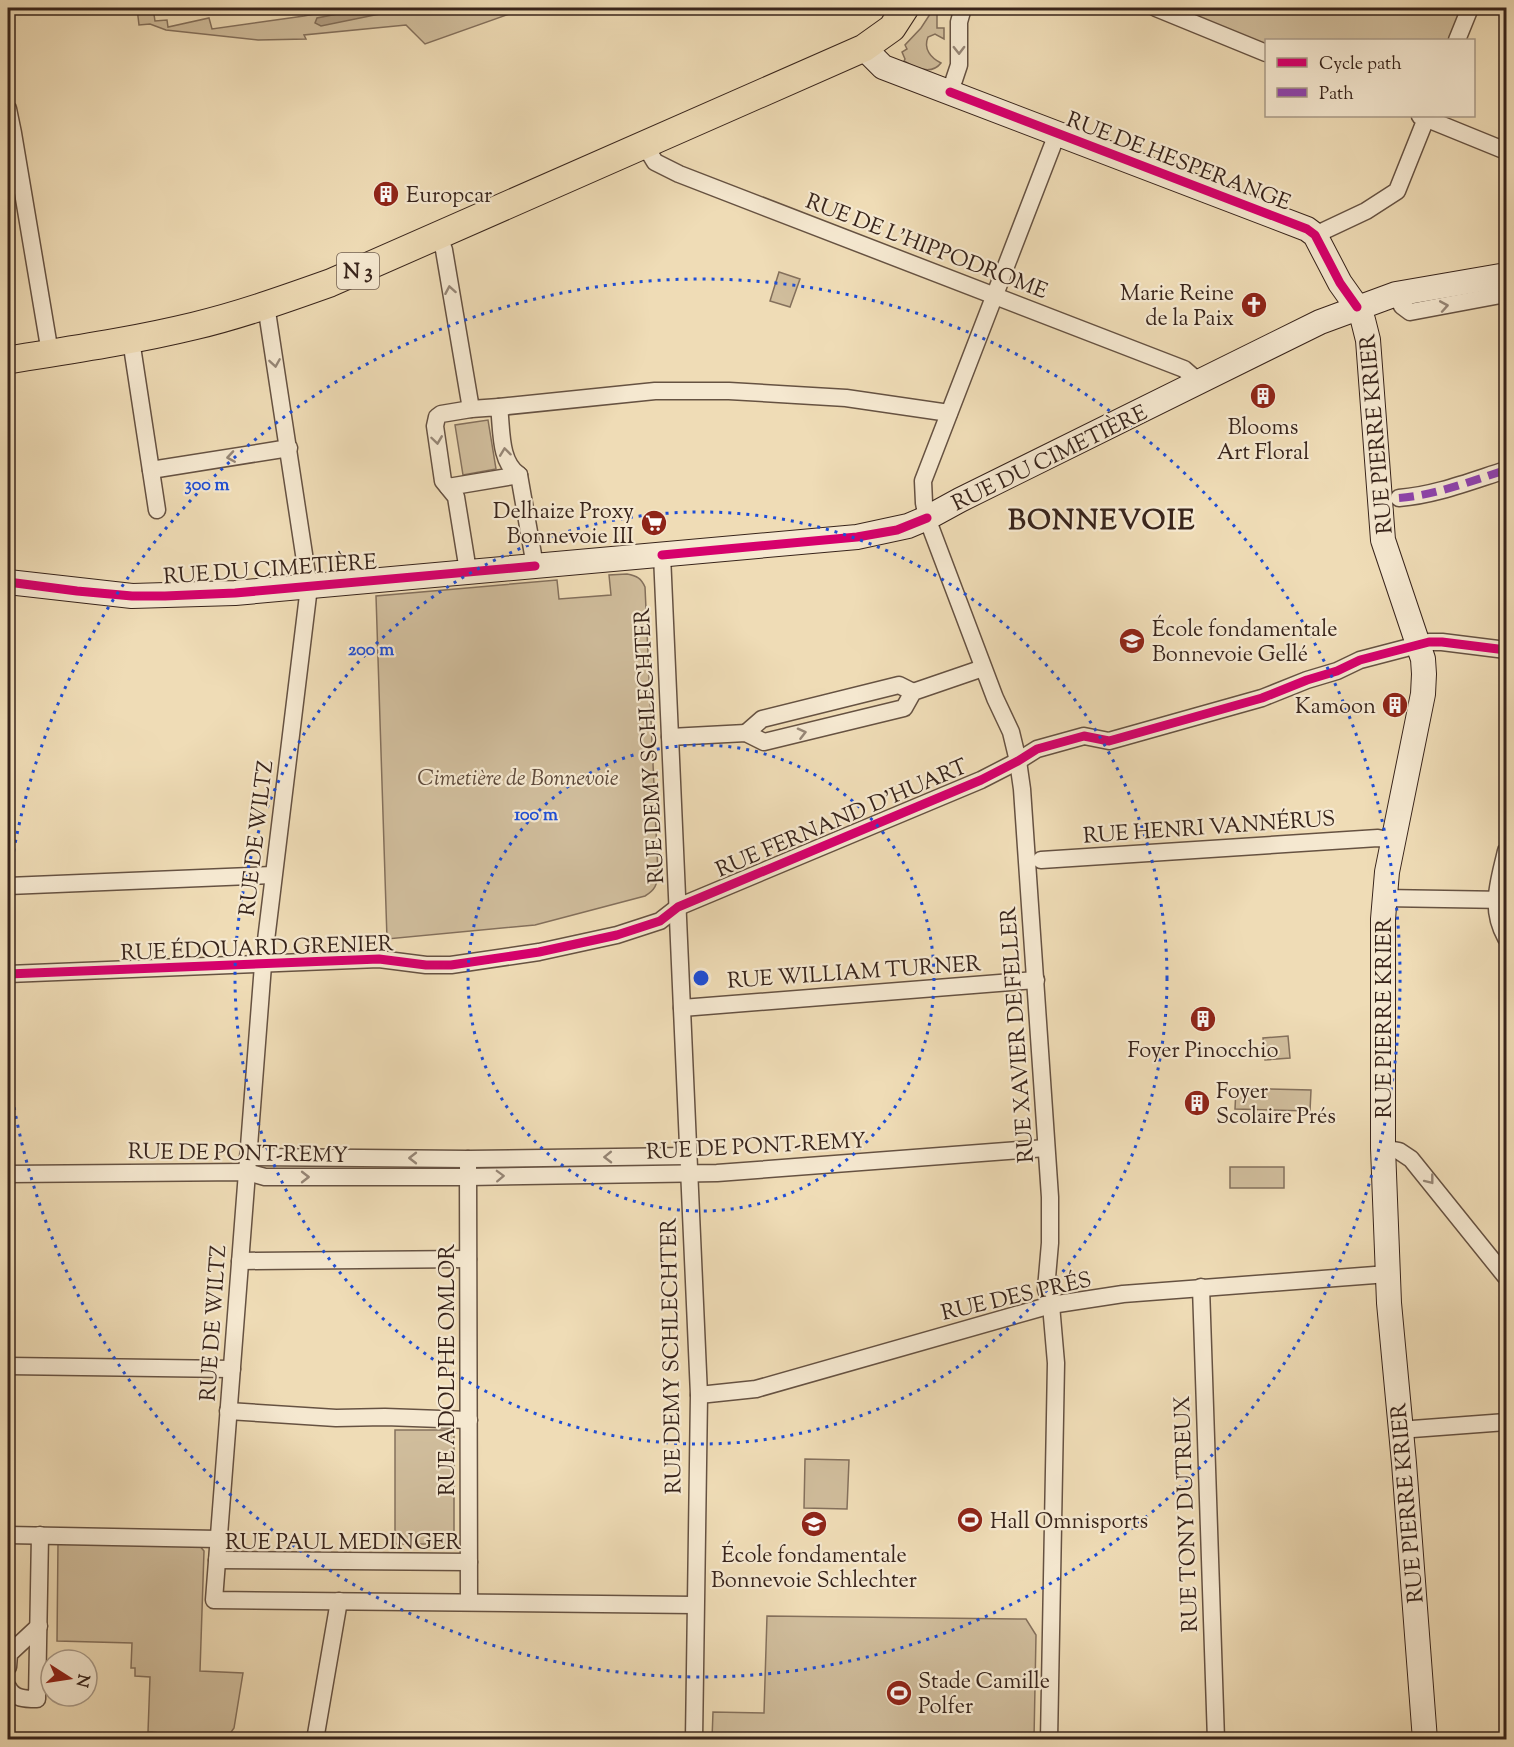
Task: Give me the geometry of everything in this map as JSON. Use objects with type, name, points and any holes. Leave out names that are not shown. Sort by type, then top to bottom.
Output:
[{"type":"main road","name":"N 3","points":[[8,360],[131,340],[195,326],[330,283],[864,48],[892,28],[905,8]]},
{"type":"main road","name":"RUE DE HESPERANGE","points":[[864,48],[883,67],[1307,229],[1316,235]]},
{"type":"main road","points":[[1316,235],[1340,283],[1357,307]]},
{"type":"main road","name":"RUE DU CIMETIÈRE","points":[[8,582],[132,596],[235,593],[857,537],[897,530],[927,518],[1320,322],[1396,294],[1506,275]]},
{"type":"main road","name":"RUE PIERRE KRIER","points":[[1357,307],[1368,340],[1383,540],[1419,645],[1425,674],[1383,898],[1383,1148],[1388,1274],[1425,1740]]},
{"type":"street","points":[[950,92],[959,65],[959,22],[963,8]]},
{"type":"street","points":[[1156,8],[1265,53]]},
{"type":"street","points":[[1457,39],[1470,8]]},
{"type":"street","points":[[8,109],[10,134],[50,354]]},
{"type":"street","points":[[1316,235],[1366,212],[1397,191],[1424,117]]},
{"type":"street","points":[[1426,117],[1506,151]]},
{"type":"street","name":"RUE XAVIER DE FELLER","points":[[1049,1740],[1056,1363],[1051,1305],[1046,1289],[1050,1243],[1050,1197],[1036,980],[1018,761],[1011,732],[983,668],[927,518],[923,481],[1057,134]]},
{"type":"street","name":"RUE DE L'HIPPODROME","points":[[644,144],[655,162],[679,174],[1184,369],[1199,382]]},
{"type":"street","points":[[438,235],[444,250],[471,410]]},
{"type":"street","points":[[1396,294],[1402,306],[1410,312],[1506,294]]},
{"type":"street","name":"RUE DE WILTZ","points":[[217,1560],[262,965],[309,587],[266,305]]},
{"type":"street","points":[[131,340],[157,510]]},
{"type":"street","points":[[468,571],[456,497],[443,481],[435,422],[441,414],[655,391],[729,391],[846,398],[950,413]]},
{"type":"street","points":[[499,407],[506,463],[511,471],[519,475]]},
{"type":"street","points":[[151,470],[289,448]]},
{"type":"street","points":[[1399,498],[1443,491],[1506,470]]},
{"type":"street","points":[[448,487],[519,475]]},
{"type":"street","points":[[519,475],[535,566]]},
{"type":"street","name":"RUE DEMY SCHLECHTER","points":[[662,555],[699,1395],[694,1605],[694,1740]]},
{"type":"street","name":"RUE FERNAND D'HUART","points":[[678,907],[981,780],[1037,749],[1084,736],[1109,741],[1262,698],[1337,671],[1360,660],[1419,645],[1443,642],[1506,650]]},
{"type":"street","points":[[670,737],[746,733],[764,742],[904,708],[913,692],[983,668]]},
{"type":"street","points":[[746,733],[762,719],[898,685],[913,692]]},
{"type":"street","name":"RUE HENRI VANNÉRUS","points":[[1041,860],[1378,838],[1393,841]]},
{"type":"street","points":[[1506,850],[1500,927],[1506,938]]},
{"type":"street","points":[[8,886],[273,875]]},
{"type":"street","points":[[1383,898],[1501,900]]},
{"type":"street","name":"RUE ÉDOUARD GRENIER","points":[[8,974],[379,959],[426,965],[462,963],[539,952],[618,935],[660,921],[678,907]]},
{"type":"street","name":"RUE WILLIAM TURNER","points":[[682,1008],[1036,980]]},
{"type":"street","name":"RUE DE PONT-REMY","points":[[247,1165],[265,1177],[688,1174],[1046,1148]]},
{"type":"street","points":[[1383,1148],[1399,1151],[1412,1159],[1506,1277]]},
{"type":"street","name":"RUE DE PONT-REMY","points":[[8,1174],[468,1159],[687,1156]]},
{"type":"street","points":[[468,1159],[468,1177]]},
{"type":"street","name":"RUE ADOLPHE OMLOR","points":[[468,1177],[469,1562]]},
{"type":"street","points":[[240,1261],[468,1259]]},
{"type":"street","name":"RUE DES PRÉS","points":[[699,1395],[756,1389],[1051,1305],[1124,1294],[1388,1274]]},
{"type":"street","name":"RUE TONY DUTREUX","points":[[1201,1287],[1216,1740]]},
{"type":"street","points":[[8,1366],[232,1369]]},
{"type":"street","points":[[228,1411],[336,1418],[469,1420]]},
{"type":"street","points":[[1400,1430],[1506,1422]]},
{"type":"street","points":[[8,1535],[218,1539]]},
{"type":"street","points":[[8,1687],[9,1692],[21,1699],[37,1699],[40,1535]]},
{"type":"street","name":"RUE PAUL MEDINGER","points":[[469,1602],[469,1562],[217,1560],[214,1600],[694,1605]]},
{"type":"street","points":[[315,1740],[339,1601]]},
{"type":"street","points":[[8,1667],[9,1654],[39,1626]]},
{"type":"green space","points":[[137,8],[153,8],[155,21],[167,20],[168,27],[209,18],[212,29],[345,8],[526,8],[425,44],[406,25],[304,35],[306,39],[258,40],[166,30],[150,24],[139,25]]},
{"type":"green space","points":[[934,8],[943,8],[943,13],[937,14],[937,28],[944,28],[944,39],[935,34],[928,37],[927,49],[934,59],[941,63],[933,69],[923,70],[904,61],[902,52],[907,49],[905,45],[921,28]]},
{"type":"green space","points":[[1156,8],[1470,8],[1457,39],[1265,39],[1265,53]]},
{"type":"green space","points":[[779,272],[800,279],[790,307],[770,301]]},
{"type":"green space","points":[[488,420],[496,469],[463,475],[455,425]]},
{"type":"green space","name":"Cimetière de Bonnevoie","points":[[627,574],[638,578],[645,587],[658,874],[655,887],[645,896],[535,925],[387,939],[376,596],[557,580],[559,599],[611,595],[609,575]]},
{"type":"green space","points":[[1288,1036],[1290,1058],[1265,1060],[1263,1038]]},
{"type":"green space","points":[[1236,1088],[1311,1090],[1310,1111],[1235,1109]]},
{"type":"green space","points":[[1230,1167],[1284,1167],[1284,1188],[1230,1188]]},
{"type":"green space","points":[[395,1430],[454,1430],[454,1544],[395,1544]]},
{"type":"green space","points":[[805,1459],[849,1460],[847,1509],[804,1508]]},
{"type":"green space","points":[[58,1543],[199,1545],[204,1551],[200,1671],[243,1673],[234,1728],[227,1738],[148,1732],[150,1677],[135,1676],[135,1668],[131,1668],[132,1643],[57,1641]]},
{"type":"green space","name":"Stade Camille Polfer","points":[[767,1616],[1026,1619],[1036,1635],[1034,1739],[712,1739],[713,1712],[764,1713]]},
{"type":"shaded area","points":[[368,8],[409,8],[321,26],[315,23],[317,18]]},
{"type":"marked path","points":[[1399,498],[1440,491],[1506,470]]},
{"type":"cycle path","points":[[950,92],[1307,229],[1315,235],[1340,283],[1357,307]]},
{"type":"cycle path","points":[[662,555],[857,537],[897,530],[927,518]]},
{"type":"cycle path","points":[[8,582],[132,596],[165,596],[235,593],[535,566]]},
{"type":"cycle path","points":[[8,974],[379,959],[426,965],[451,965],[539,952],[617,935],[660,921],[678,907],[981,780],[1037,749],[1084,736],[1109,741],[1262,698],[1337,671],[1360,660],[1429,642],[1506,650]]},
{"type":"place","name":"Europcar","points":[[386,194]]},
{"type":"place","name":"Marie Reine de la Paix","points":[[1254,305]]},
{"type":"place","name":"Blooms Art Floral","points":[[1263,396]]},
{"type":"place","name":"Delhaize Proxy Bonnevoie III","points":[[654,523]]},
{"type":"place","name":"École fondamentale Bonnevoie Gellé","points":[[1132,641]]},
{"type":"place","name":"Kamoon","points":[[1395,705]]},
{"type":"place","name":"Foyer Pinocchio","points":[[1203,1019]]},
{"type":"place","name":"Foyer Scolaire Prés","points":[[1197,1103]]},
{"type":"place","name":"Hall Omnisports","points":[[970,1520]]},
{"type":"place","name":"École fondamentale Bonnevoie Schlechter","points":[[814,1524]]},
{"type":"place","name":"Stade Camille Polfer","points":[[899,1693]]},
{"type":"district","name":"BONNEVOIE","points":[[1102,519]]}]
